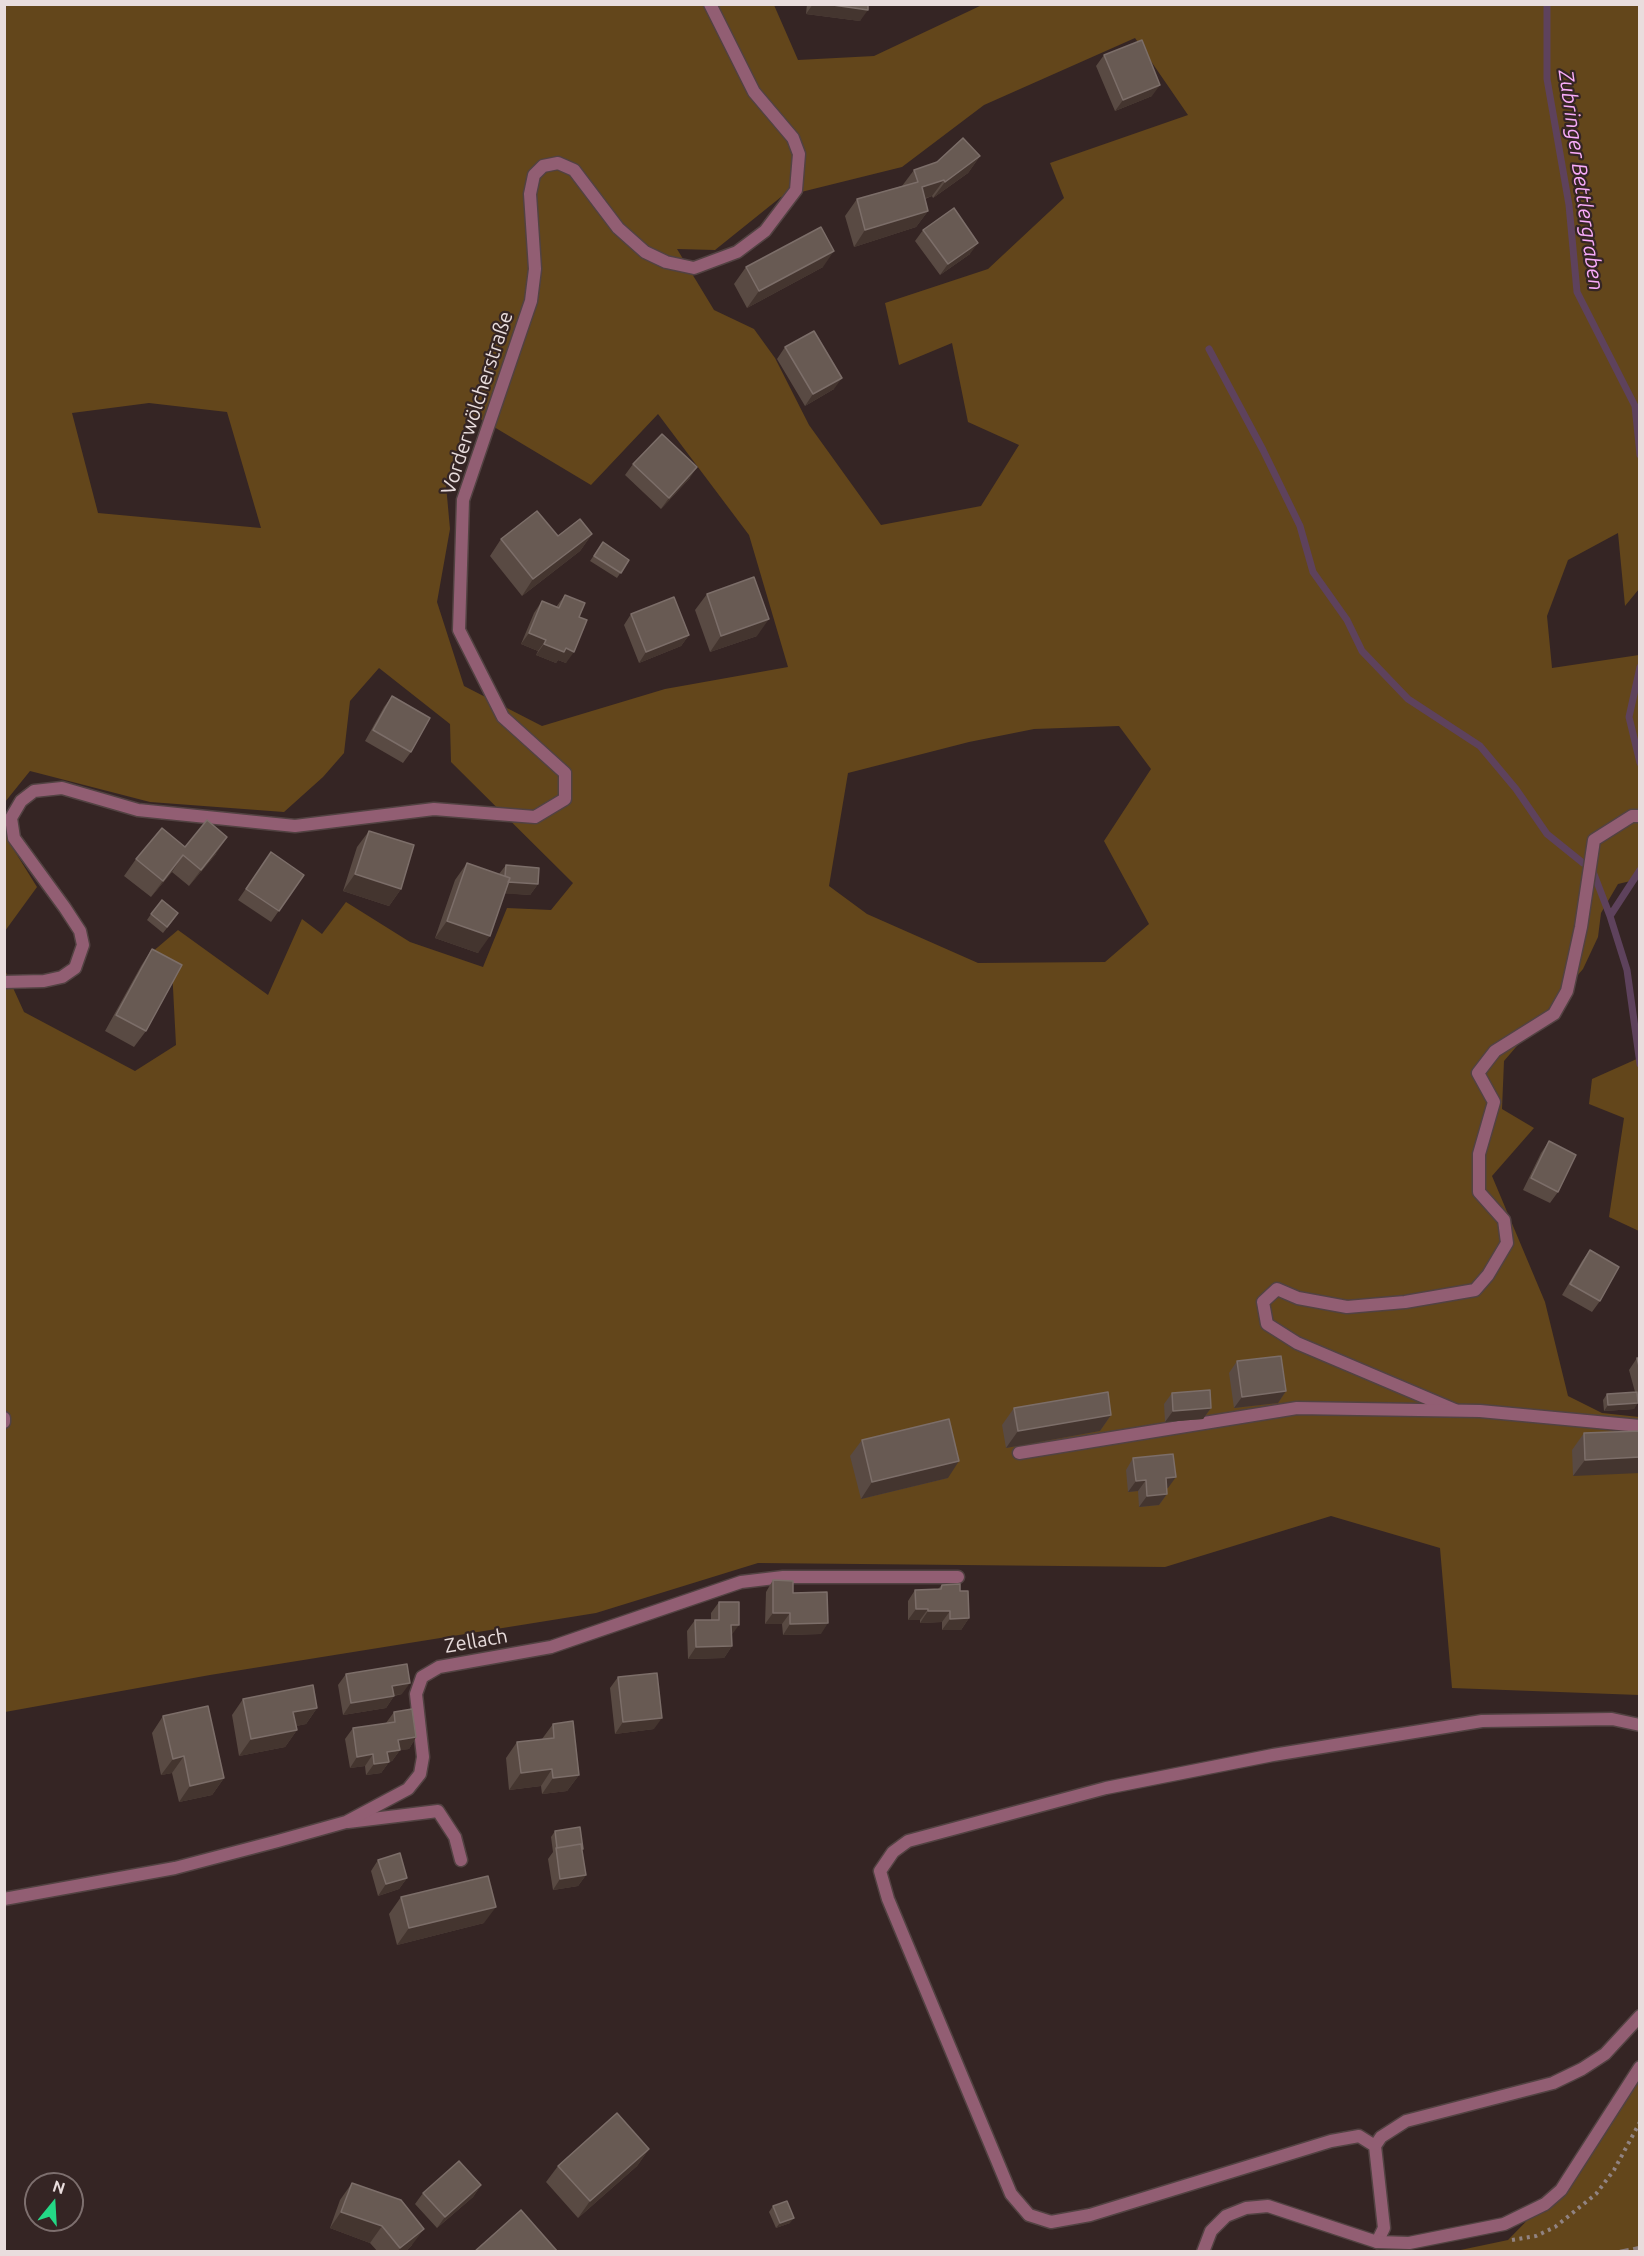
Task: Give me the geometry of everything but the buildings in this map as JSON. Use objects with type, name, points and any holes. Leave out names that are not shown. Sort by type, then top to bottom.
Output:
[{"type":"street","name":"Vorderwölcherstraße","points":[[4,982],[44,981],[62,977],[75,968],[83,945],[80,931],[70,915],[14,838],[11,818],[21,801],[34,790],[62,788],[138,810],[295,826],[434,810],[535,817],[566,799],[565,774],[503,717],[459,630],[463,500],[531,301],[535,269],[530,194],[534,174],[543,166],[558,163],[574,170],[618,228],[645,252],[666,262],[694,268],[737,252],[765,231],[796,190],[799,154],[793,138],[754,92],[710,4]]},
{"type":"street","points":[[1456,1411],[1297,1343],[1266,1324],[1263,1302],[1277,1289],[1298,1298],[1347,1308],[1406,1302],[1475,1290],[1488,1275],[1507,1243],[1504,1220],[1479,1192],[1479,1154],[1494,1102],[1479,1073],[1495,1051],[1554,1014],[1567,991],[1594,840],[1632,816],[1640,816]]},
{"type":"street","points":[[1018,1453],[1297,1408],[1456,1411],[1640,1426]]},
{"type":"street","name":"Zellach","points":[[4,1899],[176,1868],[346,1822],[408,1789],[420,1774],[423,1757],[416,1694],[422,1677],[439,1667],[551,1647],[741,1582],[783,1577],[958,1577]]},
{"type":"street","points":[[1375,2146],[1359,2136],[1331,2141],[1090,2216],[1051,2222],[1029,2215],[1011,2194],[888,1899],[880,1870],[893,1851],[908,1841],[1106,1788],[1273,1755],[1482,1721],[1612,1719],[1640,1725]]},
{"type":"street","points":[[346,1822],[438,1811],[455,1837],[461,1860]]},
{"type":"street","points":[[1377,2242],[1384,2228],[1375,2146],[1381,2137],[1406,2121],[1553,2083],[1582,2069],[1605,2054],[1640,2016]]},
{"type":"street","points":[[1203,2252],[1211,2231],[1226,2216],[1246,2208],[1268,2206],[1377,2242],[1409,2243],[1504,2224],[1545,2204],[1561,2190],[1640,2067]]},
{"type":"shaded area","points":[[5,5],[774,5],[798,60],[874,56],[982,5],[1639,5],[1639,589],[1625,606],[1618,533],[1568,560],[1547,616],[1552,668],[1639,655],[1639,879],[1618,884],[1601,913],[1598,937],[1583,969],[1504,1061],[1502,1109],[1534,1128],[1492,1176],[1545,1302],[1568,1396],[1602,1413],[1639,1417],[1639,1695],[1452,1688],[1440,1548],[1331,1516],[1165,1567],[758,1563],[596,1613],[210,1675],[5,1712],[4,968],[24,1012],[135,1071],[176,1045],[172,969],[151,953],[178,930],[268,995],[302,919],[322,934],[346,902],[410,942],[483,967],[507,908],[551,910],[573,883],[451,762],[450,724],[379,668],[350,701],[344,753],[323,777],[284,812],[150,802],[30,771],[5,802]],"holes":[[[1135,38],[1188,115],[1050,163],[1064,198],[988,269],[885,303],[899,365],[952,343],[968,422],[1019,445],[981,506],[881,525],[809,425],[775,358],[754,329],[714,310],[677,249],[715,250],[781,197],[902,167],[984,105]],[[149,403],[227,412],[261,528],[98,513],[72,413]],[[469,412],[591,485],[658,414],[749,535],[788,667],[665,689],[542,726],[464,686],[437,602],[450,529],[446,485]],[[1119,726],[1151,769],[1104,841],[1149,924],[1105,962],[978,963],[867,914],[829,886],[848,773],[969,742],[1034,729]]]},
{"type":"shaded area","points":[[4,807],[9,842],[37,887],[5,931]]},
{"type":"shaded area","points":[[1639,1058],[1639,1231],[1609,1217],[1624,1118],[1589,1104],[1592,1079]]},
{"type":"shaded area","points":[[1639,2062],[1639,2251],[1451,2252],[1508,2240],[1588,2158]]},
{"type":"waterway","name":"Zubringer Bettlergraben","points":[[1547,4],[1547,79],[1569,205],[1577,292],[1635,406],[1640,455]]},
{"type":"waterway","points":[[1209,349],[1263,450],[1300,526],[1313,572],[1347,620],[1362,651],[1408,699],[1480,746],[1516,789],[1547,834],[1583,863]]},
{"type":"waterway","name":"Zubringer Bettlergraben","points":[[1640,667],[1629,717],[1640,763]]},
{"type":"waterway","points":[[1592,869],[1610,916]]},
{"type":"waterway","name":"Zubringer Bettlergraben","points":[[1640,870],[1610,916],[1627,970],[1640,1064]]},
{"type":"railway","points":[[1620,2252],[1640,2248]]}]
